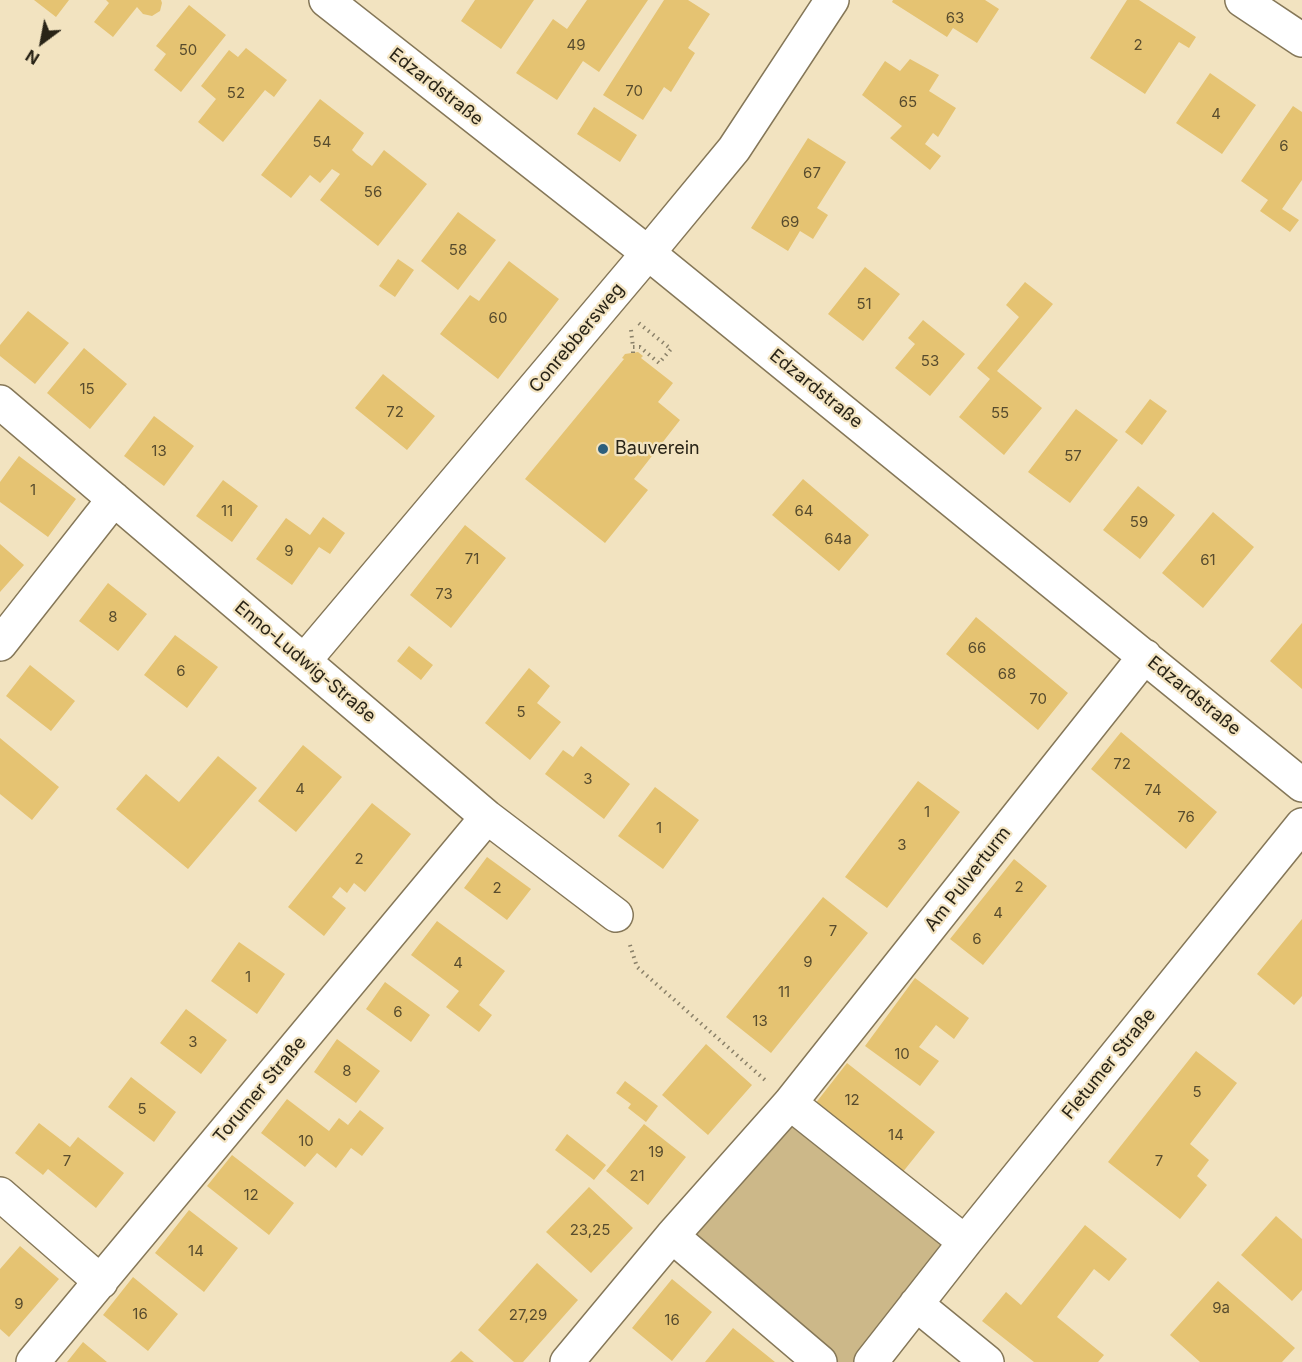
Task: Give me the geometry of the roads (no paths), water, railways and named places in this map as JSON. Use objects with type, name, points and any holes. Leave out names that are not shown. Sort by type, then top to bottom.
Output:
[{"type":"street","name":"Edzardstraße","points":[[326,0],[648,253],[1302,785]]},
{"type":"street","name":"Conrebbersweg","points":[[304,661],[734,149],[832,0]]},
{"type":"street","points":[[1242,0],[1302,39]]},
{"type":"street","name":"Enno-Ludwig-Straße","points":[[0,402],[487,817],[616,915]]},
{"type":"street","points":[[0,644],[114,499]]},
{"type":"street","name":"Am Pulverturm","points":[[567,1362],[672,1236],[790,1103],[1145,656]]},
{"type":"street","name":"Torumer Straße","points":[[33,1362],[487,817]]},
{"type":"street","name":"Fletumer Straße","points":[[871,1362],[965,1242],[1302,825]]},
{"type":"street","points":[[790,1103],[965,1242]]},
{"type":"street","points":[[0,1194],[101,1281]]},
{"type":"street","points":[[672,1236],[820,1362]]},
{"type":"street","points":[[916,1304],[987,1362]]},
{"type":"place","name":"Bauverein","points":[[603,449]]}]
